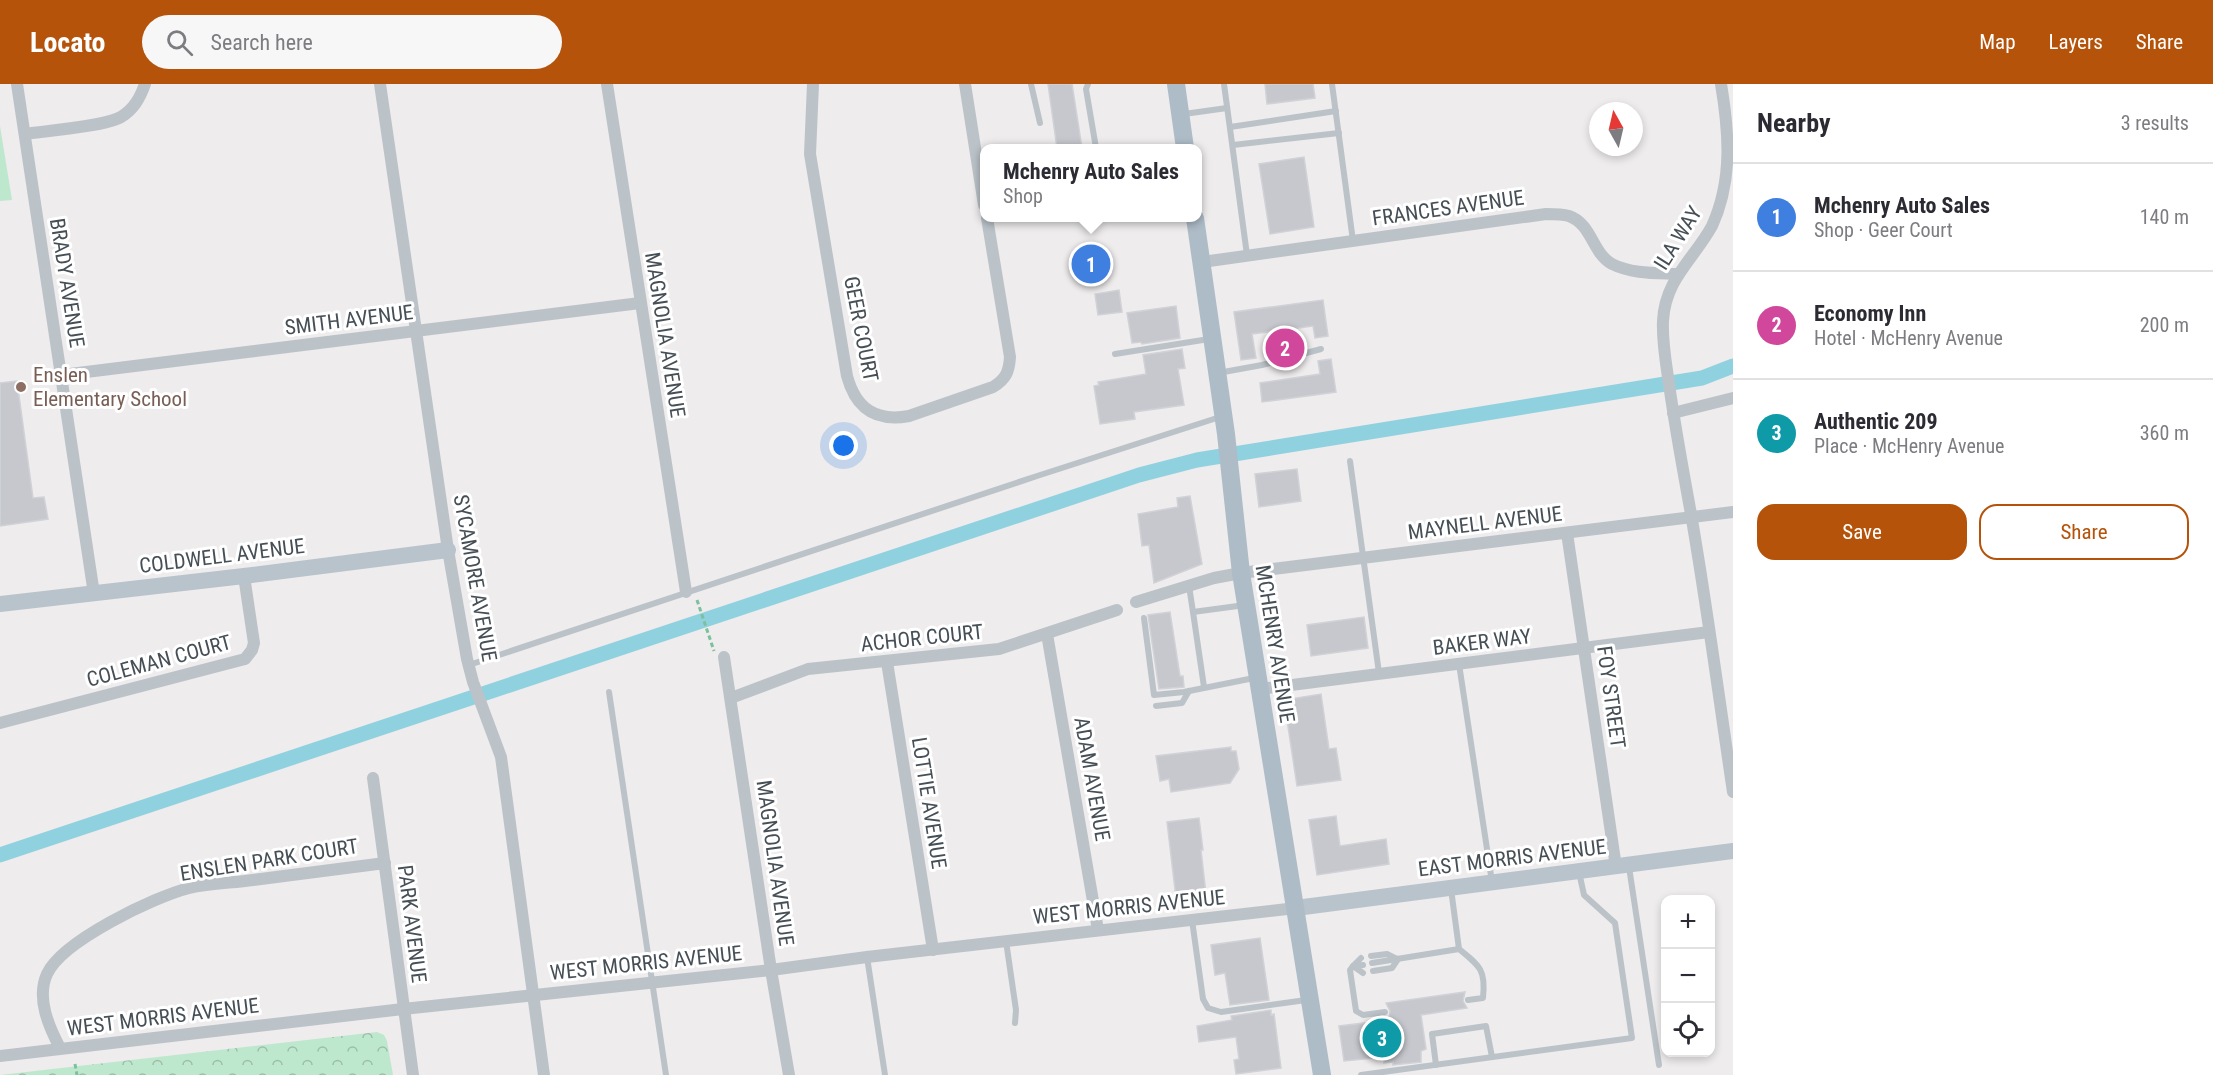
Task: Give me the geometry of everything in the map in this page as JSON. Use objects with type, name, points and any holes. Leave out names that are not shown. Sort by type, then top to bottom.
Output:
[{"type":"main road","points":[[1176,84],[1184,144]]},
{"type":"main road","name":"MCHENRY AVENUE","points":[[1196,222],[1231,469],[1241,573],[1322,1075]]},
{"type":"street","name":"BRADY AVENUE","points":[[17,84],[94,594]]},
{"type":"street","points":[[25,134],[113,121],[133,108],[140,99],[146,84]]},
{"type":"street","name":"SYCAMORE AVENUE","points":[[380,84],[448,550],[473,682],[501,757],[544,1075]]},
{"type":"street","name":"MAGNOLIA AVENUE","points":[[607,84],[686,592]]},
{"type":"street","name":"GEER COURT","points":[[813,84],[810,154],[847,376],[854,396],[863,407],[872,413],[895,419],[909,416],[993,387],[1007,375],[1010,357],[988,222]]},
{"type":"street","points":[[965,84],[980,180]]},
{"type":"street","name":"ILA WAY","points":[[1721,84],[1730,152],[1726,186],[1712,225],[1677,273],[1667,298],[1663,321],[1673,413],[1729,738],[1733,792]]},
{"type":"street","name":"FRANCES AVENUE","points":[[1202,262],[1546,214],[1569,216],[1582,224],[1592,238],[1597,252],[1612,264],[1641,272],[1677,273]]},
{"type":"street","name":"SMITH AVENUE","points":[[62,375],[640,303]]},
{"type":"street","points":[[1673,413],[1733,398]]},
{"type":"street","name":"MAYNELL AVENUE","points":[[1241,573],[1733,512]]},
{"type":"street","name":"FOY STREET","points":[[1567,533],[1584,649],[1622,866]]},
{"type":"street","name":"COLDWELL AVENUE","points":[[0,604],[448,550]]},
{"type":"street","points":[[1136,602],[1241,573]]},
{"type":"street","name":"COLEMAN COURT","points":[[0,723],[245,659],[254,643],[244,576]]},
{"type":"street","name":"ACHOR COURT","points":[[731,698],[808,669],[999,649],[1117,610]]},
{"type":"street","name":"BAKER WAY","points":[[1259,683],[1380,674],[1709,632]]},
{"type":"street","name":"ADAM AVENUE","points":[[1047,634],[1098,930]]},
{"type":"street","name":"MAGNOLIA AVENUE","points":[[724,657],[789,1075]]},
{"type":"street","name":"LOTTIE AVENUE","points":[[887,662],[933,950]]},
{"type":"street","name":"PARK AVENUE","points":[[373,778],[413,1075]]},
{"type":"street","name":"EAST MORRIS AVENUE","points":[[1296,908],[1733,851]]},
{"type":"street","name":"ENSLEN PARK COURT","points":[[60,1048],[48,1024],[43,995],[46,976],[53,963],[75,943],[126,913],[189,888],[385,863]]},
{"type":"street","name":"WEST MORRIS AVENUE","points":[[0,1056],[403,1009],[771,970],[1296,908]]},
{"type":"lane","points":[[1031,84],[1040,123]]},
{"type":"lane","points":[[1088,84],[1086,89],[1095,144]]},
{"type":"lane","points":[[1224,84],[1247,255]]},
{"type":"lane","points":[[1332,84],[1353,241]]},
{"type":"lane","points":[[1180,115],[1227,108]]},
{"type":"lane","points":[[1230,127],[1336,111]]},
{"type":"lane","points":[[1233,146],[1339,133]]},
{"type":"lane","points":[[1115,354],[1213,338]]},
{"type":"lane","points":[[1218,373],[1262,365],[1321,349]]},
{"type":"lane","points":[[470,665],[686,592],[1225,425]]},
{"type":"lane","points":[[1350,461],[1380,674]]},
{"type":"lane","points":[[1189,586],[1204,687]]},
{"type":"lane","points":[[1193,612],[1246,605]]},
{"type":"lane","points":[[1144,618],[1154,695],[1204,687],[1259,683]]},
{"type":"lane","points":[[1459,664],[1492,883]]},
{"type":"lane","points":[[1156,706],[1182,704],[1189,691]]},
{"type":"lane","points":[[609,692],[666,1075]]},
{"type":"lane","points":[[1622,866],[1659,1065]]},
{"type":"lane","points":[[1361,1075],[1632,1038],[1615,923],[1584,895],[1579,871]]},
{"type":"lane","points":[[1451,888],[1459,950]]},
{"type":"lane","points":[[1192,920],[1203,999],[1208,1008],[1221,1012],[1310,999]]},
{"type":"lane","points":[[1006,941],[1016,1010],[1015,1023]]},
{"type":"lane","points":[[1372,960],[1387,954],[1398,959],[1459,950],[1479,965],[1483,975],[1483,998],[1468,1000]]},
{"type":"lane","points":[[867,957],[885,1075]]},
{"type":"lane","points":[[1373,971],[1392,968],[1398,959]]},
{"type":"lane","points":[[1362,961],[1350,970],[1356,1011],[1362,1015],[1385,1012]]},
{"type":"lane","points":[[1353,966],[1363,973]]},
{"type":"lane","points":[[1436,1065],[1432,1034],[1486,1026],[1492,1058]]},
{"type":"path","points":[[699,607],[712,646]]},
{"type":"path","points":[[75,1064],[77,1075]]},
{"type":"green space","points":[[0,126],[12,200],[0,201]]},
{"type":"green space","points":[[377,1032],[384,1035],[387,1041],[393,1075],[0,1075]]},
{"type":"building","points":[[1048,84],[1072,84],[1081,144],[1056,144]]},
{"type":"building","points":[[1265,84],[1313,84],[1315,98],[1267,104]]},
{"type":"building","points":[[1304,157],[1314,227],[1270,234],[1259,164]]},
{"type":"building","points":[[1098,255],[1102,281],[1086,283],[1083,257]]},
{"type":"building","points":[[1119,290],[1122,312],[1098,315],[1095,294]]},
{"type":"building","points":[[1323,300],[1328,336],[1315,338],[1313,326],[1252,334],[1256,358],[1241,360],[1234,312]]},
{"type":"building","points":[[1176,306],[1180,338],[1142,344],[1141,342],[1132,343],[1127,313]]},
{"type":"building","points":[[1182,349],[1185,368],[1178,369],[1184,405],[1134,412],[1135,419],[1100,424],[1094,386],[1099,385],[1098,382],[1146,374],[1143,355]]},
{"type":"building","points":[[1331,359],[1336,392],[1262,402],[1260,383],[1320,374],[1318,361]]},
{"type":"building","points":[[17,381],[33,498],[44,497],[48,519],[0,526],[0,383]]},
{"type":"building","points":[[1297,469],[1301,501],[1259,507],[1255,474]]},
{"type":"building","points":[[1190,496],[1202,564],[1154,583],[1149,545],[1142,546],[1138,514],[1178,507],[1177,498]]},
{"type":"building","points":[[1170,612],[1180,676],[1183,676],[1184,687],[1159,689],[1148,615]]},
{"type":"building","points":[[1364,617],[1368,648],[1311,656],[1307,625]]},
{"type":"building","points":[[1321,694],[1329,749],[1336,748],[1341,780],[1297,786],[1284,700]]},
{"type":"building","points":[[1231,747],[1231,751],[1236,751],[1239,769],[1230,783],[1171,792],[1169,779],[1160,781],[1156,756]]},
{"type":"building","points":[[1336,816],[1340,846],[1386,839],[1389,864],[1317,875],[1309,820]]},
{"type":"building","points":[[1199,818],[1206,894],[1176,898],[1167,822]]},
{"type":"building","points":[[1260,938],[1269,1000],[1230,1005],[1225,973],[1215,975],[1211,945]]},
{"type":"building","points":[[1465,992],[1463,1001],[1467,1008],[1421,1015],[1426,1049],[1421,1051],[1421,1062],[1393,1065],[1393,1062],[1384,1063],[1385,1057],[1344,1061],[1339,1026],[1389,1020],[1390,1011],[1386,1003]]},
{"type":"building","points":[[1271,1010],[1271,1015],[1274,1014],[1281,1068],[1236,1074],[1234,1060],[1239,1059],[1236,1037],[1199,1042],[1197,1026],[1232,1020],[1231,1016]]},
{"type":"waterway","points":[[0,855],[1139,475],[1197,460],[1702,378],[1733,366]]},
{"type":"place","name":"Mchenry Auto Sales","points":[[1091,264]]},
{"type":"place","name":"Economy Inn","points":[[1285,348]]},
{"type":"place","name":"Enslen Elementary School","points":[[21,387]]},
{"type":"place","name":"Authentic 209","points":[[1382,1038]]}]
